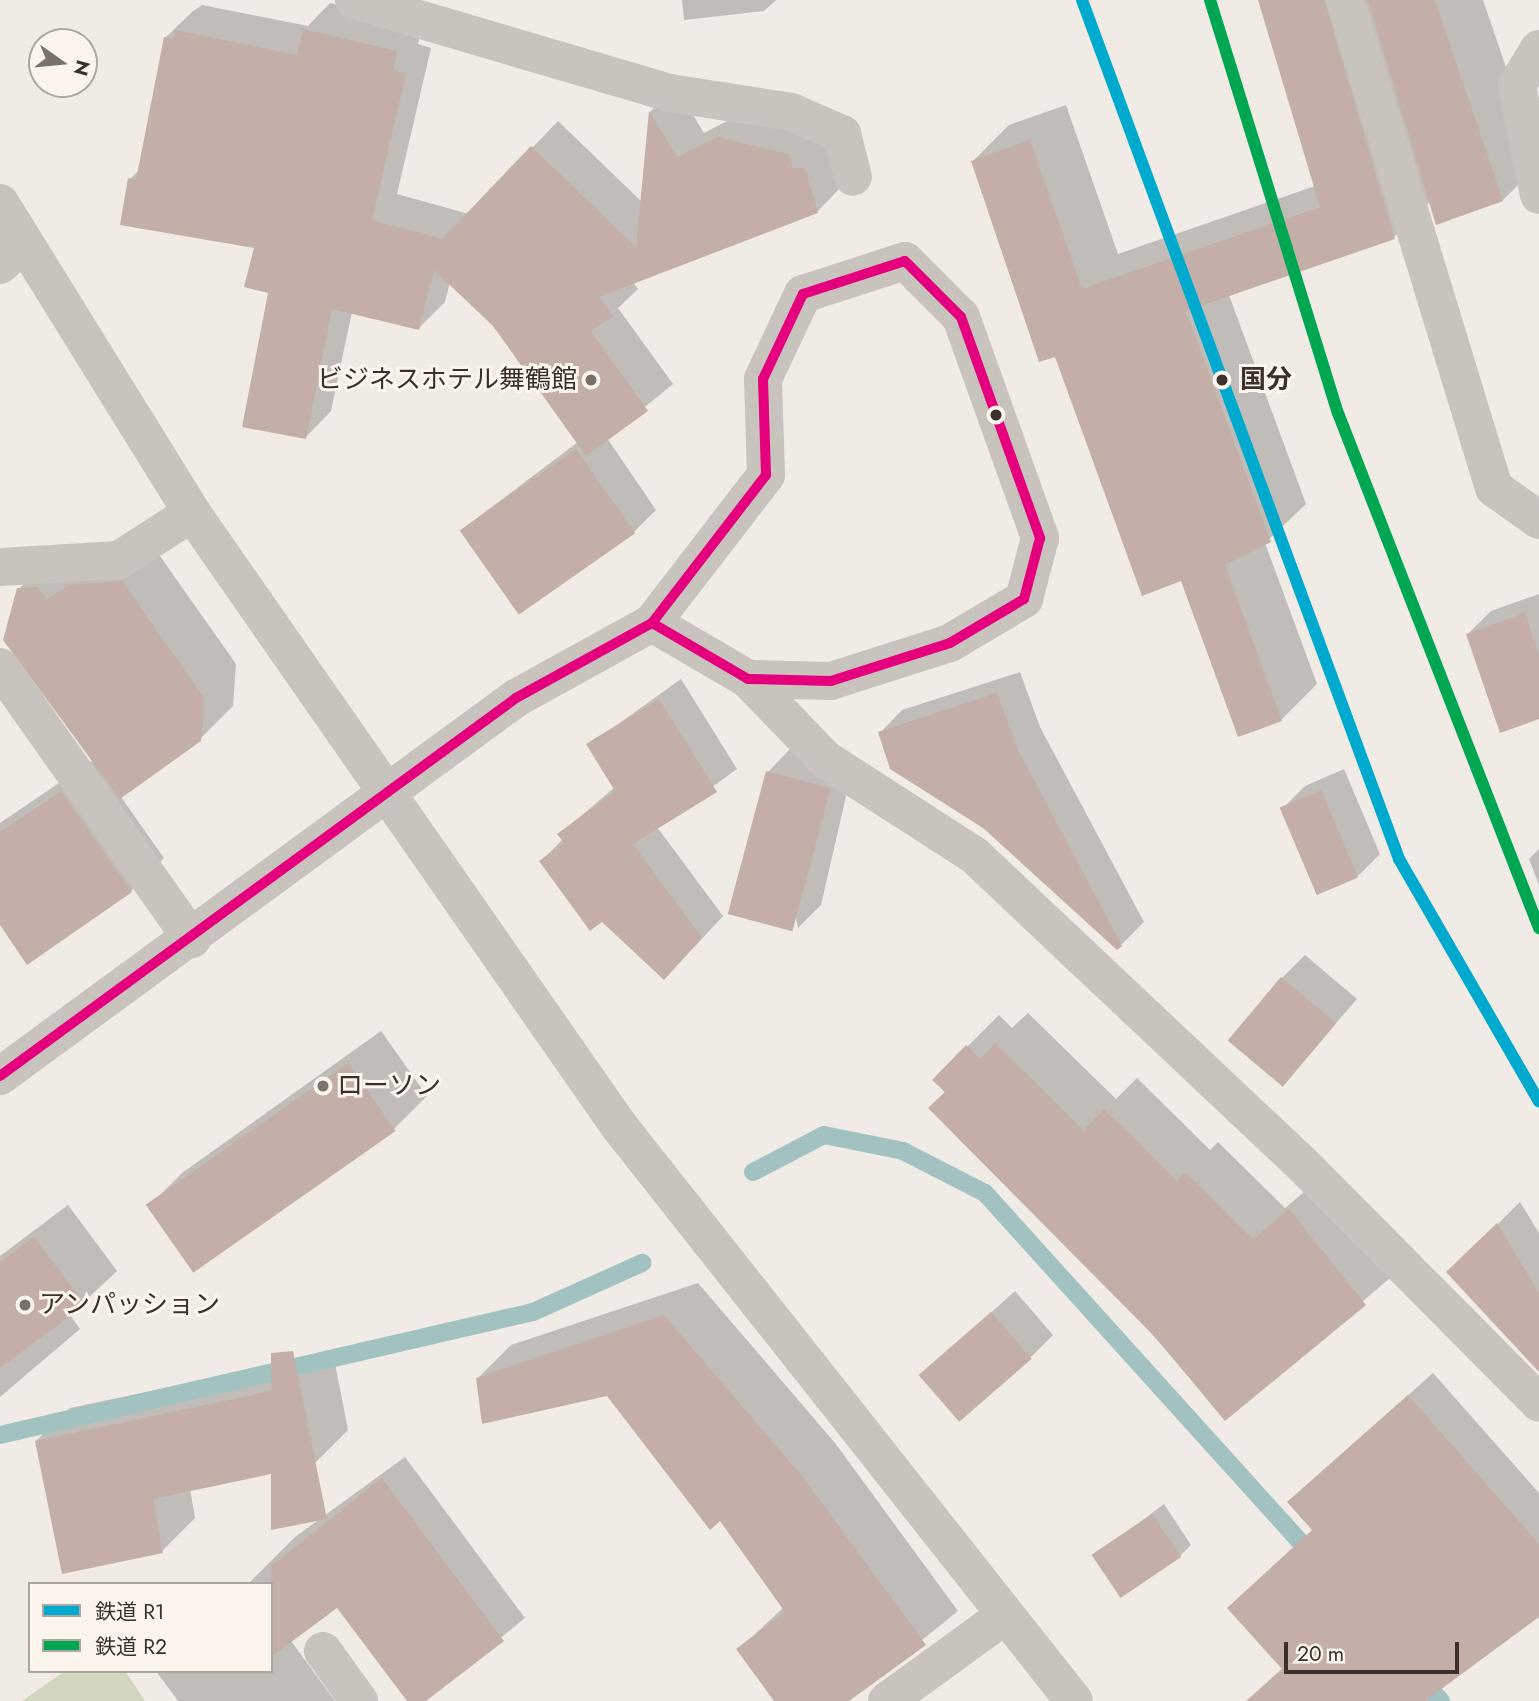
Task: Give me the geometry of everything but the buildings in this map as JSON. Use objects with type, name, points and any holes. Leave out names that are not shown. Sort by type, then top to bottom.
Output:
[{"type":"street","points":[[354,0],[670,93],[791,112],[842,134],[853,177]]},
{"type":"street","points":[[1345,0],[1494,488],[1539,520]]},
{"type":"street","points":[[1539,49],[1517,85],[1539,195]]},
{"type":"street","points":[[0,202],[13,254],[385,798],[620,1126],[1004,1616],[1074,1701]]},
{"type":"street","points":[[0,1076],[385,798],[516,698],[652,623],[766,475],[763,379],[803,294],[905,261],[961,317],[1040,538],[1024,599],[950,643],[831,681],[748,679]]},
{"type":"street","points":[[0,567],[119,560],[192,513]]},
{"type":"street","points":[[652,623],[748,679],[825,759],[974,855],[1310,1172],[1539,1403]]},
{"type":"street","points":[[0,667],[192,939]]},
{"type":"street","points":[[887,1701],[1004,1616]]},
{"type":"street","points":[[323,1651],[359,1701]]},
{"type":"green space","points":[[62,1673],[126,1673],[145,1701],[22,1701]]},
{"type":"waterway","points":[[753,1172],[824,1135],[903,1151],[985,1193],[1316,1559]]},
{"type":"waterway","points":[[0,1435],[533,1312],[642,1263]]},
{"type":"waterway","points":[[1420,1677],[1441,1701]]},
{"type":"rail line","name":"R1","points":[[1082,0],[1399,859],[1539,1101]]},
{"type":"rail line","name":"R2","points":[[1210,0],[1338,413],[1539,928]]},
{"type":"transit line","points":[[0,1076],[516,698],[652,623],[766,475],[763,379],[803,294],[905,261],[961,317],[1040,538],[1024,599],[950,643],[831,681],[748,679],[652,623]]},
{"type":"place","name":"ビジネスホテル舞鶴館","points":[[591,380]]},
{"type":"place","name":"国分","points":[[1222,380]]},
{"type":"place","name":"ローソン","points":[[323,1086]]},
{"type":"place","name":"アンパッション","points":[[25,1305]]}]
